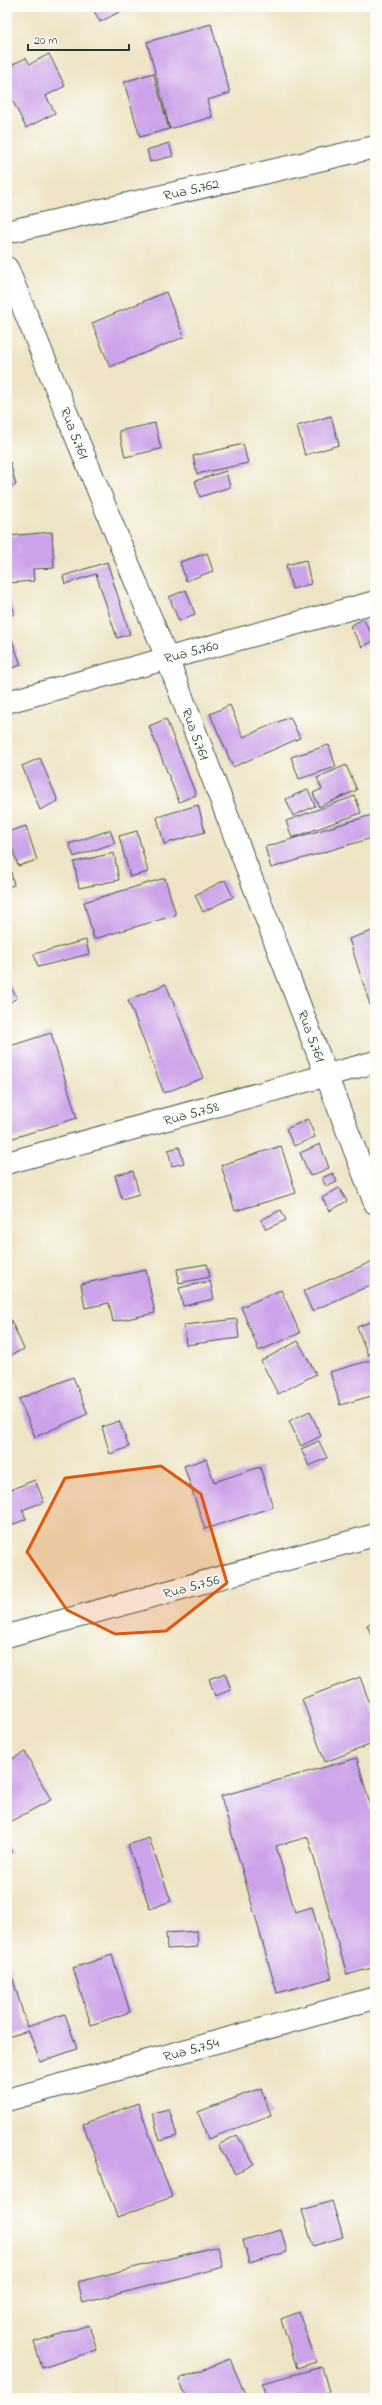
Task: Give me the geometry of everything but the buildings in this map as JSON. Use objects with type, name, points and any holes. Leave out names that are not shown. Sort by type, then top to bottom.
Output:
[{"type":"street","name":"Rua 5.762","points":[[7,232],[375,147]]},
{"type":"street","name":"Rua 5.761","points":[[7,268],[167,658],[375,1203]]},
{"type":"street","name":"Rua 5.760","points":[[7,702],[375,602]]},
{"type":"street","name":"Rua 5.758","points":[[7,1163],[375,1062]]},
{"type":"street","name":"Rua 5.756","points":[[7,1636],[375,1535]]},
{"type":"street","name":"Rua 5.754","points":[[7,2100],[375,1998]]},
{"type":"highlighted area","points":[[161,1466],[201,1494],[227,1583],[166,1631],[115,1634],[67,1610],[27,1552],[65,1478]]}]
